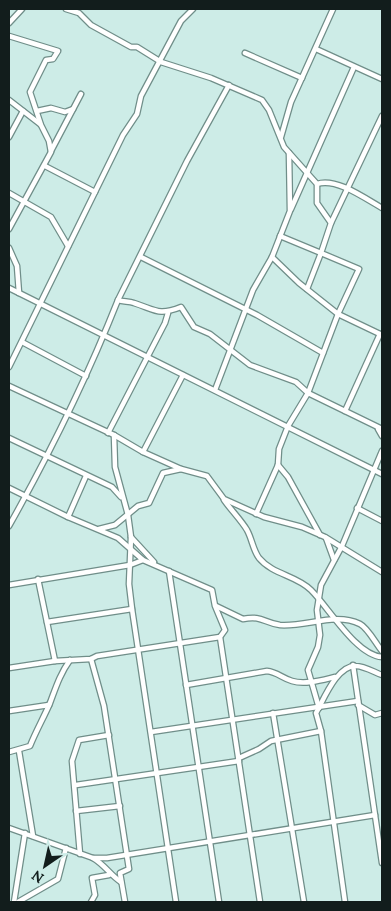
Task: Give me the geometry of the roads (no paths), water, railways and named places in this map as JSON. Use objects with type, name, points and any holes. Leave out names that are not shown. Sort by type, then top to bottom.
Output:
[{"type":"street","points":[[9,23],[22,9]]},
{"type":"street","points":[[66,9],[79,13],[91,25],[131,47],[138,47],[161,62],[229,85],[266,104],[284,147],[317,184],[317,203],[331,223]]},
{"type":"street","points":[[9,367],[95,192],[136,114],[143,92],[161,62],[181,21],[193,9]]},
{"type":"street","points":[[281,137],[291,102],[333,9]]},
{"type":"street","points":[[9,36],[58,51],[53,59],[46,60],[43,64],[30,92],[51,152]]},
{"type":"street","points":[[316,49],[382,78]]},
{"type":"street","points":[[245,52],[302,78]]},
{"type":"street","points":[[215,390],[253,290],[272,257],[290,211],[309,173],[354,66]]},
{"type":"street","points":[[9,526],[48,456],[86,376],[118,300],[187,161],[229,85]]},
{"type":"street","points":[[9,229],[45,166],[81,94]]},
{"type":"street","points":[[9,100],[41,125]]},
{"type":"street","points":[[37,111],[51,108],[65,112],[73,109]]},
{"type":"street","points":[[9,137],[23,111]]},
{"type":"street","points":[[307,289],[331,223],[382,116]]},
{"type":"street","points":[[289,153],[290,211]]},
{"type":"street","points":[[45,166],[95,192]]},
{"type":"street","points":[[317,184],[322,182],[349,188],[382,208]]},
{"type":"street","points":[[9,194],[51,218],[68,246]]},
{"type":"street","points":[[256,514],[278,465],[279,449],[288,426],[308,392],[338,314],[359,269],[280,236]]},
{"type":"street","points":[[9,248],[17,266],[19,293]]},
{"type":"street","points":[[141,257],[323,353]]},
{"type":"street","points":[[272,257],[338,314],[381,334],[344,411]]},
{"type":"street","points":[[9,288],[382,474]]},
{"type":"street","points":[[118,300],[133,302],[154,311],[168,313],[181,307],[194,327],[210,334],[250,365],[296,382],[308,392],[380,429],[382,436]]},
{"type":"street","points":[[108,433],[165,323],[168,313]]},
{"type":"street","points":[[22,342],[86,376]]},
{"type":"street","points":[[143,452],[183,375]]},
{"type":"street","points":[[9,386],[114,435],[143,452],[181,469],[207,476],[246,528],[258,556],[265,565],[270,569],[294,577],[311,590],[334,618],[369,653],[382,657]]},
{"type":"street","points":[[114,435],[115,466],[128,515],[131,537],[132,609],[176,902]]},
{"type":"street","points":[[9,438],[112,487],[122,498]]},
{"type":"street","points":[[319,708],[308,670],[318,647],[320,623],[317,610],[321,586],[342,546],[382,452]]},
{"type":"street","points":[[278,465],[288,477],[323,536],[334,560]]},
{"type":"street","points":[[98,529],[115,525],[138,506],[149,503],[163,473],[181,469]]},
{"type":"street","points":[[68,517],[86,476]]},
{"type":"street","points":[[9,488],[68,517],[118,538],[130,551],[143,560],[155,563],[212,590],[215,606],[225,630],[220,637],[97,656],[90,659],[54,661],[9,668]]},
{"type":"street","points":[[224,500],[256,514],[302,527],[323,536],[382,572]]},
{"type":"street","points":[[357,508],[382,521]]},
{"type":"street","points":[[131,537],[155,563]]},
{"type":"street","points":[[9,584],[130,565],[143,560]]},
{"type":"street","points":[[169,571],[219,902]]},
{"type":"street","points":[[38,579],[54,661]]},
{"type":"street","points":[[215,606],[243,620],[256,616],[279,625],[320,623],[334,618],[361,624],[382,651]]},
{"type":"street","points":[[47,622],[132,609]]},
{"type":"street","points":[[220,637],[234,718],[260,902]]},
{"type":"street","points":[[90,659],[104,706],[116,778],[129,869],[120,873],[125,902]]},
{"type":"street","points":[[9,752],[19,751],[30,746],[40,719],[49,705],[59,675],[70,660]]},
{"type":"street","points":[[186,685],[267,671],[277,672],[294,682],[312,682],[335,677],[353,665]]},
{"type":"street","points":[[353,665],[382,675]]},
{"type":"street","points":[[353,665],[382,863]]},
{"type":"street","points":[[335,677],[316,713],[321,731],[345,902]]},
{"type":"street","points":[[151,732],[234,718],[358,703],[375,714],[382,713]]},
{"type":"street","points":[[9,711],[49,705]]},
{"type":"street","points":[[273,713],[304,902]]},
{"type":"street","points":[[76,785],[239,759],[278,739],[321,731]]},
{"type":"street","points":[[80,854],[76,811],[76,785],[72,760],[79,740],[109,735]]},
{"type":"street","points":[[19,751],[33,836]]},
{"type":"street","points":[[76,811],[120,806]]},
{"type":"street","points":[[93,858],[211,842],[375,815]]},
{"type":"street","points":[[9,828],[93,858],[103,864],[109,875],[122,882]]},
{"type":"street","points":[[14,902],[25,833]]},
{"type":"street","points":[[18,902],[58,879],[66,848]]},
{"type":"street","points":[[90,902],[95,895],[92,878],[109,875]]}]
